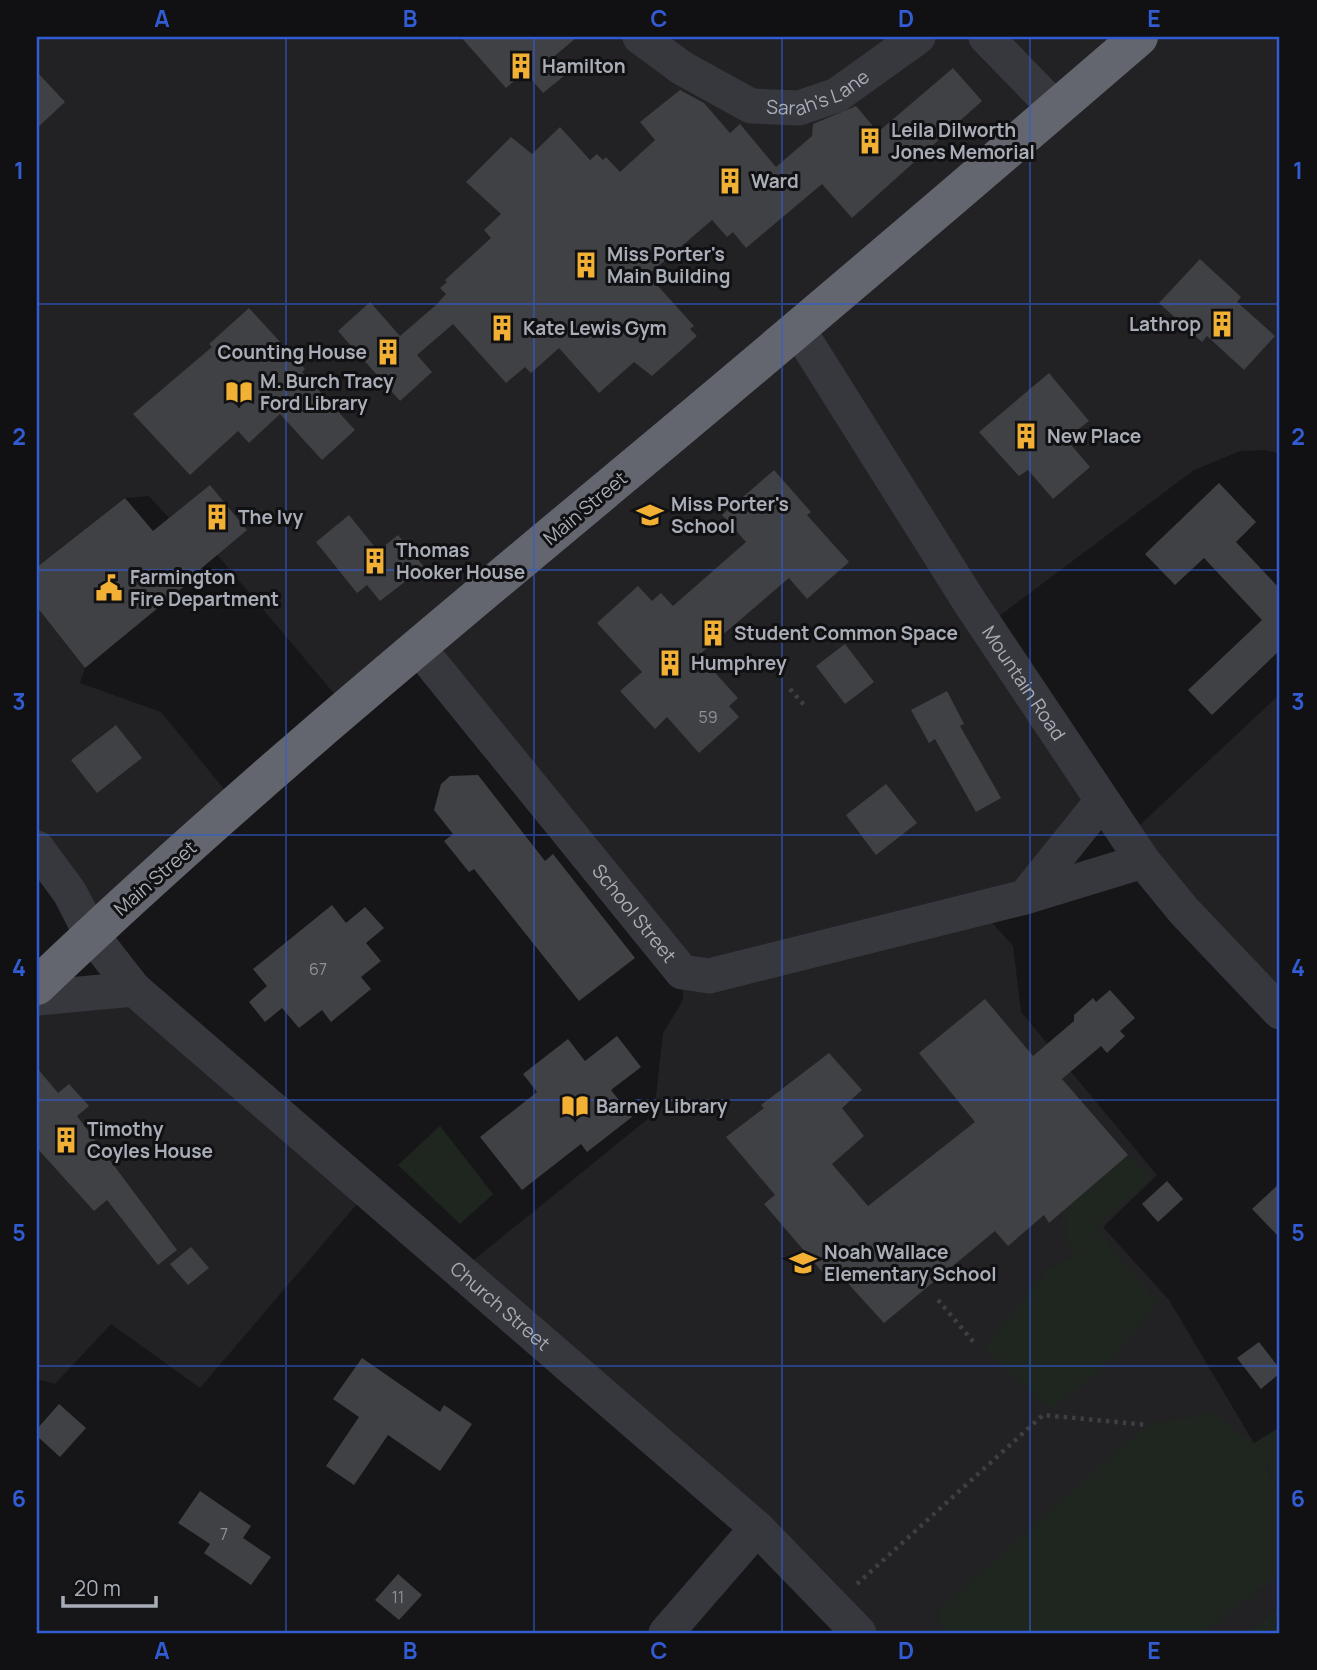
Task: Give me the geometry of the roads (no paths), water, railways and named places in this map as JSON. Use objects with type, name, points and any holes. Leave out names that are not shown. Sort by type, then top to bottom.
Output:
[{"type":"highway","name":"Main Street","points":[[37,986],[91,934],[418,647],[798,329],[1139,37]]},
{"type":"street","name":"Sarah's Lane","points":[[640,37],[682,68],[751,106],[799,108],[837,95],[918,37]]},
{"type":"street","points":[[986,37],[1056,109]]},
{"type":"street","name":"Mountain Road","points":[[798,329],[969,601],[1143,861],[1184,911],[1280,1012]]},
{"type":"street","name":"School Street","points":[[418,647],[682,972],[709,976],[1025,897],[1143,861]]},
{"type":"street","points":[[1025,897],[1102,801]]},
{"type":"street","name":"Church Street","points":[[37,848],[70,893],[91,934],[134,989],[757,1528],[859,1633]]},
{"type":"street","points":[[37,998],[134,989]]},
{"type":"street","points":[[666,1633],[757,1528]]},
{"type":"place","name":"Hamilton","points":[[521,66]]},
{"type":"place","name":"Leila Dilworth Jones Memorial","points":[[870,141]]},
{"type":"place","name":"Ward","points":[[730,181]]},
{"type":"place","name":"Miss Porter's Main Building","points":[[586,265]]},
{"type":"place","name":"Lathrop","points":[[1222,324]]},
{"type":"place","name":"Kate Lewis Gym","points":[[502,328]]},
{"type":"place","name":"Counting House","points":[[388,352]]},
{"type":"place","name":"M. Burch Tracy Ford Library","points":[[239,392]]},
{"type":"place","name":"New Place","points":[[1026,436]]},
{"type":"place","name":"Miss Porter's School","points":[[650,515]]},
{"type":"place","name":"The Ivy","points":[[217,517]]},
{"type":"place","name":"Thomas Hooker House","points":[[375,561]]},
{"type":"place","name":"Farmington Fire Department","points":[[109,588]]},
{"type":"place","name":"Student Common Space","points":[[713,633]]},
{"type":"place","name":"Humphrey","points":[[670,663]]},
{"type":"place","name":"Barney Library","points":[[575,1106]]},
{"type":"place","name":"Timothy Coyles House","points":[[66,1140]]},
{"type":"place","name":"Noah Wallace Elementary School","points":[[803,1263]]}]
